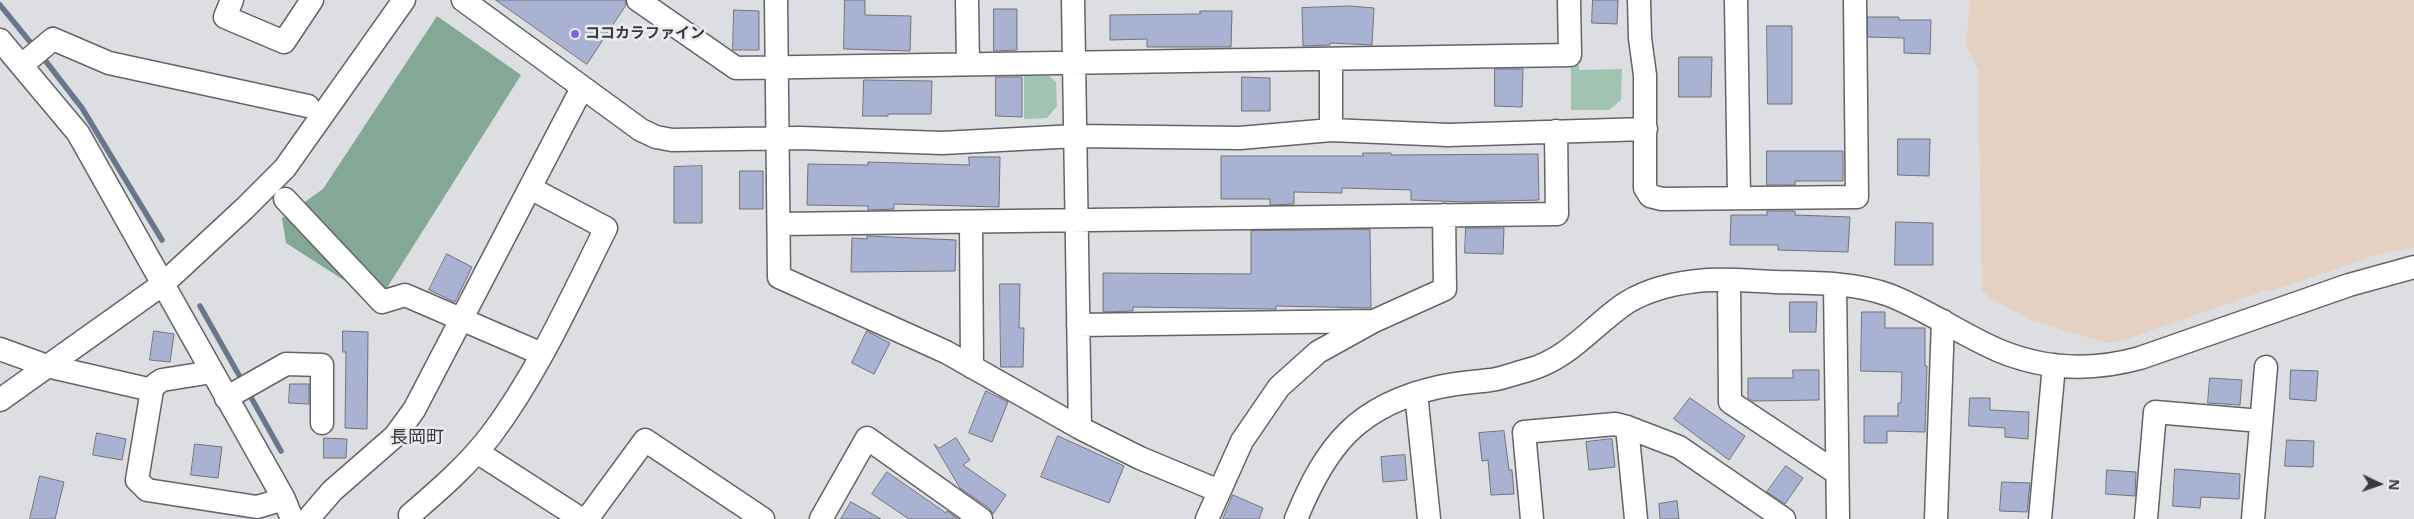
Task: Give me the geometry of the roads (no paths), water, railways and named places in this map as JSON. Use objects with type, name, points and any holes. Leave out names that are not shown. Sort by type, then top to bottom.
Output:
[{"type":"street","points":[[232,0],[225,18],[284,42],[312,0]]},
{"type":"street","points":[[0,400],[162,284],[245,208],[285,168],[404,0]]},
{"type":"street","points":[[463,0],[641,130],[656,137],[688,141],[776,139],[942,143],[1076,136],[1240,138],[1331,130],[1448,135],[1646,129]]},
{"type":"street","points":[[638,0],[736,68],[1570,55],[1569,0]]},
{"type":"street","points":[[776,0],[776,139],[779,277],[946,352],[1080,428],[1140,458],[1219,491]]},
{"type":"street","points":[[967,0],[968,64]]},
{"type":"street","points":[[1073,0],[1080,428]]},
{"type":"street","points":[[1639,0],[1640,38],[1645,75],[1645,188],[1650,196],[1662,199],[1857,197],[1855,0]]},
{"type":"street","points":[[1736,0],[1739,198]]},
{"type":"street","points":[[25,63],[53,39],[109,63],[308,106]]},
{"type":"street","points":[[0,40],[25,63],[78,133],[212,372],[230,396],[284,499],[292,519]]},
{"type":"street","points":[[1331,59],[1331,130]]},
{"type":"street","points":[[308,519],[332,491],[395,436],[428,385],[582,88]]},
{"type":"street","points":[[779,224],[1557,214],[1556,131]]},
{"type":"street","points":[[410,515],[455,476],[492,434],[542,354],[606,228],[530,188]]},
{"type":"street","points":[[285,199],[382,302],[405,295],[463,318],[542,354]]},
{"type":"street","points":[[1207,519],[1242,441],[1279,387],[1318,352],[1374,321],[1445,290],[1444,215]]},
{"type":"street","points":[[971,222],[972,367]]},
{"type":"street","points":[[1296,519],[1316,473],[1339,442],[1369,415],[1394,401],[1416,393],[1456,383],[1494,379],[1533,369],[1564,354],[1627,302],[1648,292],[1688,282],[1729,280],[1863,288],[1888,295],[1999,351],[2054,366],[2112,366],[2365,279],[2414,267]]},
{"type":"street","points":[[1729,280],[1730,402],[1838,473]]},
{"type":"street","points":[[1835,285],[1838,518]]},
{"type":"street","points":[[1078,325],[1374,321]]},
{"type":"street","points":[[1936,519],[1943,322]]},
{"type":"street","points":[[0,349],[47,366],[152,390]]},
{"type":"street","points":[[230,396],[286,364],[322,365],[322,423]]},
{"type":"street","points":[[2040,519],[2054,366]]},
{"type":"street","points":[[2253,519],[2266,367]]},
{"type":"street","points":[[212,372],[162,380],[156,384],[152,390],[137,480],[146,490],[257,507],[284,499]]},
{"type":"street","points":[[1416,393],[1429,519]]},
{"type":"street","points":[[2146,519],[2155,412],[2261,421]]},
{"type":"street","points":[[1532,519],[1524,432],[1615,424],[1678,447],[1776,517]]},
{"type":"street","points":[[1626,427],[1636,519]]},
{"type":"street","points":[[821,519],[867,438],[981,519]]},
{"type":"street","points":[[587,519],[645,440],[763,519]]},
{"type":"street","points":[[477,452],[581,519]]},
{"type":"waterway","points":[[0,5],[35,48]]},
{"type":"waterway","points":[[41,55],[82,108],[162,240]]},
{"type":"waterway","points":[[200,306],[244,384]]},
{"type":"waterway","points":[[248,392],[281,451]]},
{"type":"place","name":"ココカラファイン","points":[[575,34]]},
{"type":"district","name":"長岡町","points":[[417,438]]}]
